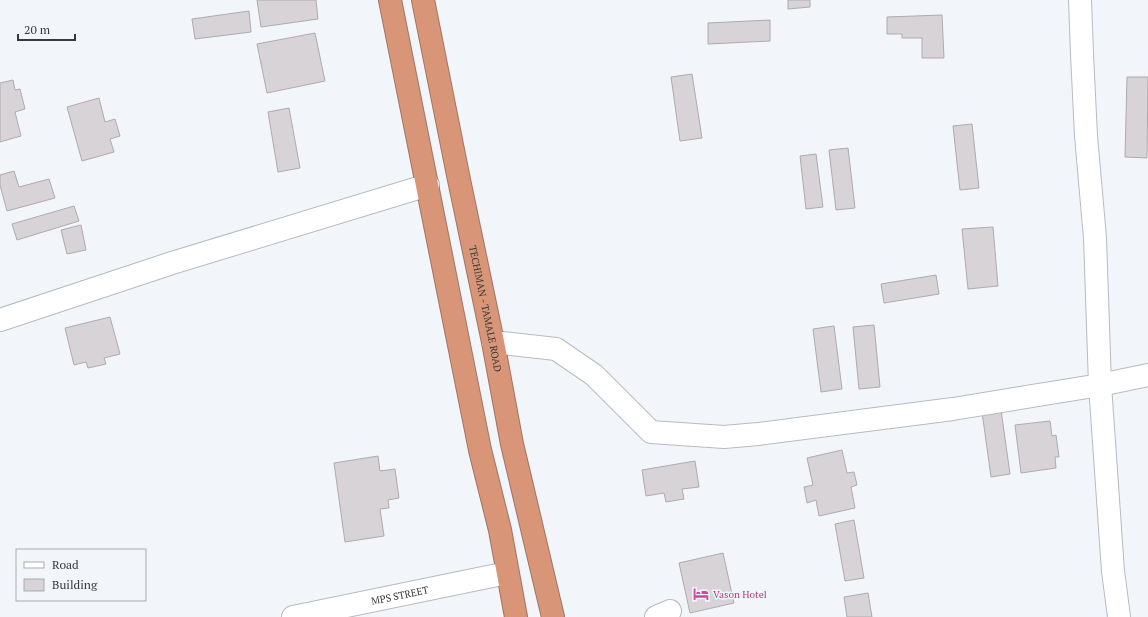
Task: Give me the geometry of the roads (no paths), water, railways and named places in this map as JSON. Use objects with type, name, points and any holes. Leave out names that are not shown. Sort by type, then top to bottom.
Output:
[{"type":"highway","points":[[390,0],[478,442],[500,530],[516,617]]},
{"type":"highway","name":"TECHIMAN - TAMALE ROAD","points":[[423,0],[458,175],[494,342],[512,444],[553,617]]},
{"type":"street","points":[[1080,0],[1086,136],[1095,238],[1100,386],[1113,571],[1119,617]]},
{"type":"street","points":[[0,320],[172,263],[428,185]]},
{"type":"street","points":[[494,342],[556,349],[594,375],[651,432],[724,437],[953,409],[1100,386],[1148,375]]},
{"type":"street","name":"MPS STREET","points":[[293,617],[507,573]]},
{"type":"place","name":"Vason Hotel","points":[[701,594]]}]
